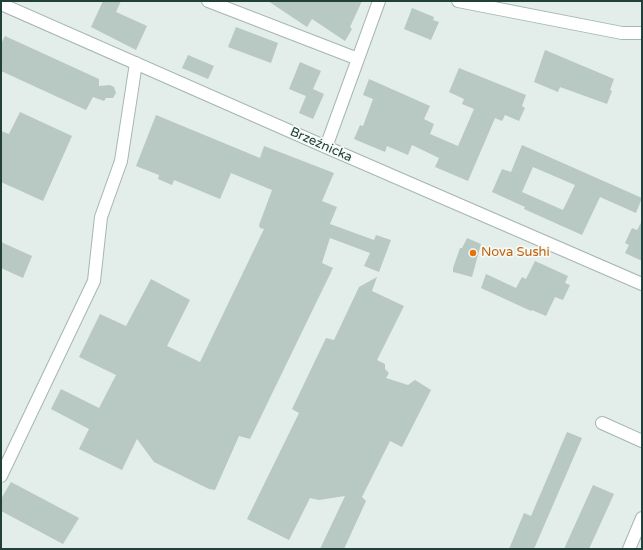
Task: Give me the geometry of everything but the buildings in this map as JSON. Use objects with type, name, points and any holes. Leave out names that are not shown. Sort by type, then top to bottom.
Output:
[{"type":"street","points":[[208,1],[358,60]]},
{"type":"street","points":[[326,147],[379,1]]},
{"type":"street","points":[[458,1],[622,33],[642,33]]},
{"type":"street","name":"Brzeźnicka","points":[[1,4],[642,284]]},
{"type":"street","points":[[1,476],[94,281],[101,217],[121,161],[136,63]]},
{"type":"street","points":[[602,423],[642,441]]},
{"type":"street","points":[[629,549],[642,518]]},
{"type":"place","name":"Nova Sushi","points":[[473,253]]}]
